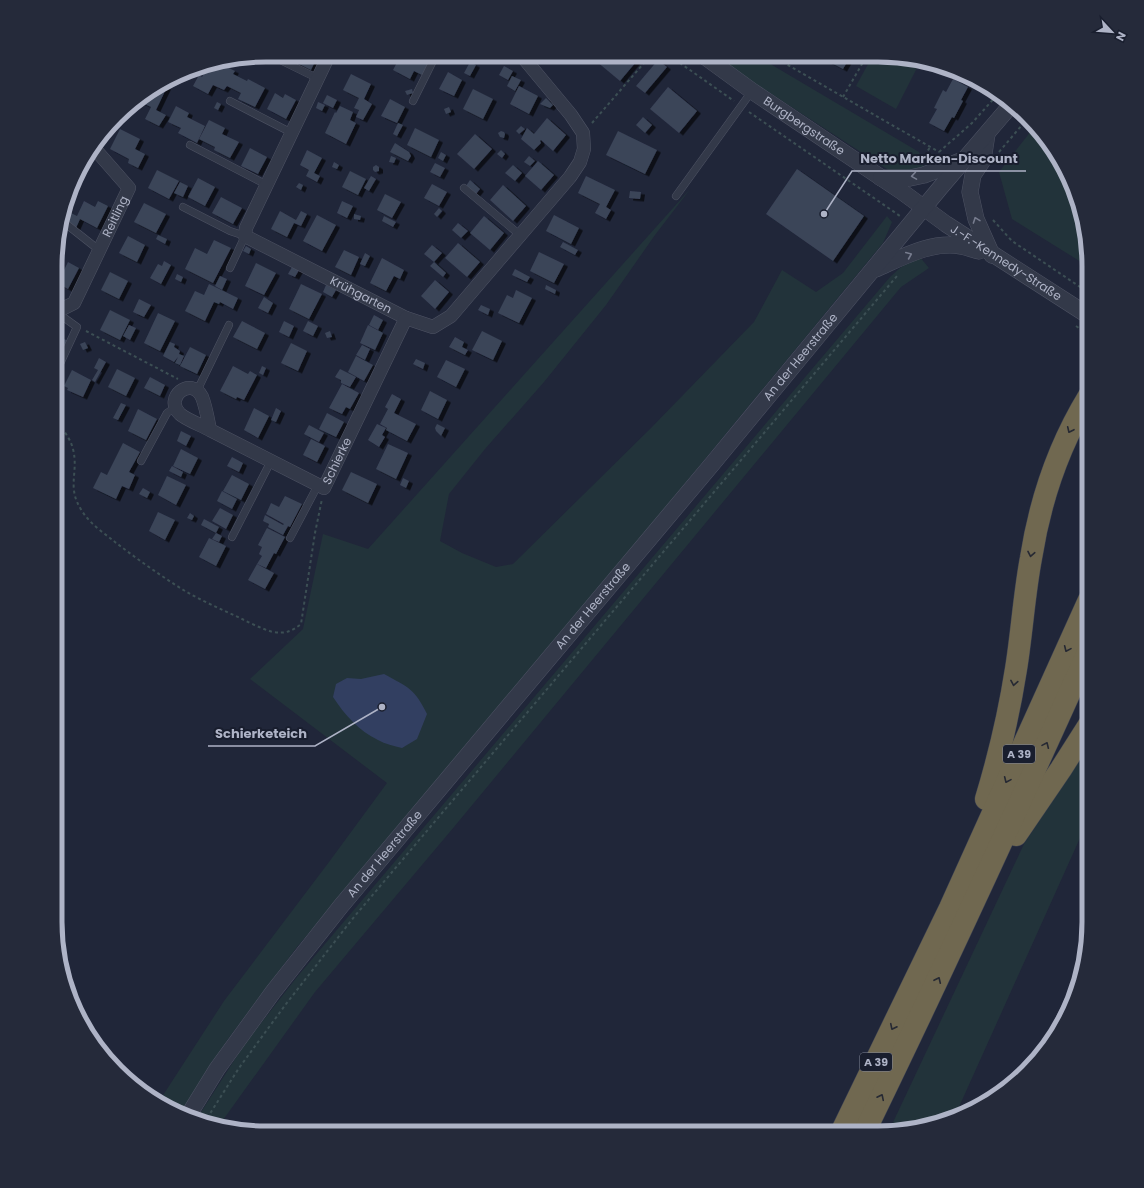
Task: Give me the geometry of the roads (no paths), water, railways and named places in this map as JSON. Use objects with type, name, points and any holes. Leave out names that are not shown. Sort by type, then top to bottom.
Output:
[{"type":"highway","points":[[950,908],[997,764],[1007,722],[1031,558],[1042,506],[1058,458],[1072,425],[1082,408]]},
{"type":"highway","name":"A 39","points":[[845,1126],[950,908],[1082,616]]},
{"type":"highway","name":"A 39","points":[[867,1126],[990,869],[1082,665]]},
{"type":"highway","points":[[990,869],[1026,820],[1082,736]]},
{"type":"street","points":[[245,236],[246,228],[326,62]]},
{"type":"street","name":"Krühgarten","points":[[245,236],[406,318],[434,327],[451,316],[570,177],[580,162],[584,149],[583,133],[571,115],[527,62]]},
{"type":"street","name":"Burgbergstraße","points":[[712,62],[752,91],[924,208]]},
{"type":"street","name":"An der Heerstraße","points":[[191,1111],[217,1069],[273,992],[341,906],[708,469],[964,159],[1008,109]]},
{"type":"street","points":[[987,134],[982,160],[974,175],[970,192],[976,219],[992,255]]},
{"type":"street","name":"Reitling","points":[[62,308],[74,303],[128,188],[97,152]]},
{"type":"street","points":[[881,178],[910,178],[924,175],[964,159]]},
{"type":"street","name":"J.-F.-Kennedy-Straße","points":[[924,208],[992,255],[1082,312]]},
{"type":"street","points":[[873,270],[934,246],[962,246],[992,255]]},
{"type":"street","name":"Schierke","points":[[176,407],[180,415],[321,487],[406,318]]},
{"type":"street","points":[[176,407],[175,400],[179,393],[191,390],[202,397],[210,430]]},
{"type":"lane","points":[[284,62],[318,79]]},
{"type":"lane","points":[[413,101],[433,62]]},
{"type":"lane","points":[[676,196],[752,91]]},
{"type":"lane","points":[[230,101],[292,133]]},
{"type":"lane","points":[[190,145],[267,185]]},
{"type":"lane","points":[[464,188],[520,235]]},
{"type":"lane","points":[[183,207],[230,231],[245,236],[230,268]]},
{"type":"lane","name":"Reitling","points":[[66,224],[100,250]]},
{"type":"lane","points":[[62,316],[78,327],[62,360]]},
{"type":"lane","points":[[191,390],[230,326]]},
{"type":"lane","points":[[141,461],[167,413],[176,407]]},
{"type":"lane","points":[[232,537],[271,461]]},
{"type":"lane","points":[[290,538],[321,487]]},
{"type":"water","points":[[384,674],[410,690],[419,699],[427,714],[417,739],[402,748],[384,743],[364,732],[347,716],[333,697],[336,684],[347,678],[361,679]]},
{"type":"place","name":"Netto Marken-Discount","points":[[824,214]]},
{"type":"place","name":"Schierketeich","points":[[382,707]]}]
